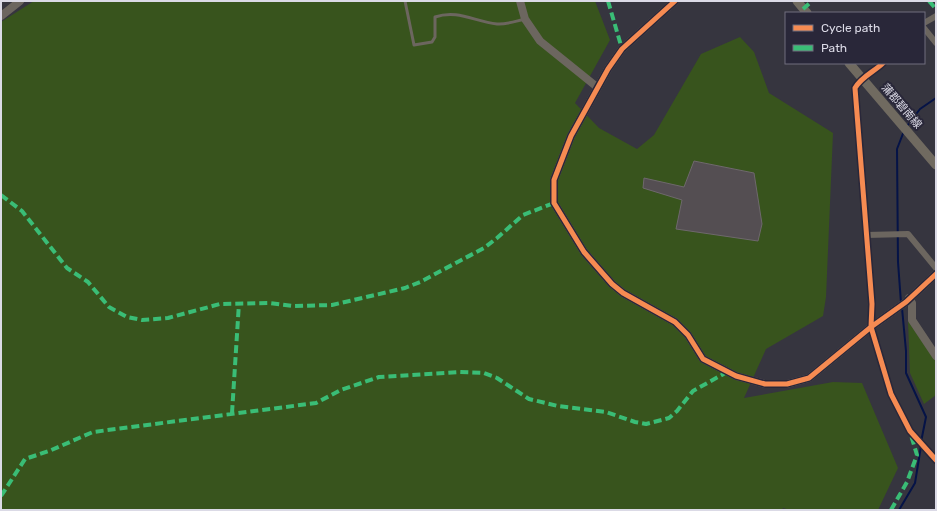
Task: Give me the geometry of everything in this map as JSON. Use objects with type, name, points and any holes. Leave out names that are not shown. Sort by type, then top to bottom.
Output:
[{"type":"main road","points":[[797,1],[806,12]]},
{"type":"main road","name":"蒲郡碧南線","points":[[850,64],[936,165]]},
{"type":"street","points":[[1,16],[20,1]]},
{"type":"street","points":[[520,1],[525,19],[540,41],[597,87]]},
{"type":"street","points":[[675,1],[622,49],[597,87],[565,150],[554,180],[554,203],[584,252],[612,284],[623,293],[675,322],[688,336],[703,359],[736,376],[765,384],[787,384],[809,378],[871,327],[896,309],[936,274]]},
{"type":"street","points":[[925,22],[936,16]]},
{"type":"street","points":[[925,29],[936,43]]},
{"type":"street","points":[[882,64],[871,74],[862,78],[855,88],[872,304],[871,327],[891,394],[910,431],[936,460]]},
{"type":"street","points":[[866,235],[908,234],[936,268]]},
{"type":"street","points":[[909,298],[912,303],[912,320],[936,356]]},
{"type":"lane","points":[[404,1],[414,45],[432,42],[435,37],[435,17],[445,14],[460,15],[498,24],[525,19]]},
{"type":"green space","points":[[34,1],[595,1],[610,40],[575,103],[599,128],[637,149],[654,135],[701,54],[740,37],[754,52],[769,93],[833,133],[826,297],[823,316],[766,349],[744,398],[833,382],[862,383],[898,468],[878,510],[790,510],[783,508],[782,510],[1,510],[1,22]]},
{"type":"green space","points":[[908,321],[936,362],[936,395],[924,404],[910,373]]},
{"type":"building","points":[[694,161],[754,173],[762,224],[758,241],[676,229],[682,200],[643,188],[644,178],[684,187]]},
{"type":"waterway","points":[[907,126],[920,109],[936,98]]},
{"type":"waterway","points":[[901,303],[898,262],[897,149],[904,131]]},
{"type":"waterway","points":[[902,308],[906,351],[906,373],[926,417],[921,442]]},
{"type":"waterway","points":[[899,510],[915,483],[921,446]]},
{"type":"marked path","points":[[608,1],[622,49]]},
{"type":"marked path","points":[[803,9],[812,1]]},
{"type":"marked path","points":[[929,1],[936,9]]},
{"type":"marked path","points":[[1,195],[22,211],[67,268],[88,282],[109,307],[127,317],[142,320],[168,318],[220,304],[270,303],[293,306],[332,305],[405,288],[420,282],[484,248],[523,215],[554,203]]},
{"type":"marked path","points":[[232,413],[239,303]]},
{"type":"marked path","points":[[1,496],[25,459],[49,451],[93,432],[316,403],[341,390],[379,377],[460,372],[484,373],[497,378],[529,399],[558,406],[606,412],[635,422],[646,424],[669,418],[677,411],[693,391],[727,372]]},
{"type":"marked path","points":[[891,510],[907,482],[917,455],[911,435]]},
{"type":"cycle path","points":[[675,1],[622,49],[608,69],[571,136],[554,180],[554,203],[584,252],[612,284],[623,293],[675,322],[688,335],[703,359],[736,376],[765,384],[787,384],[809,378],[871,327],[906,302],[936,274]]},
{"type":"cycle path","points":[[882,64],[861,80],[855,88],[872,304],[871,327],[891,394],[910,431],[936,460]]}]
